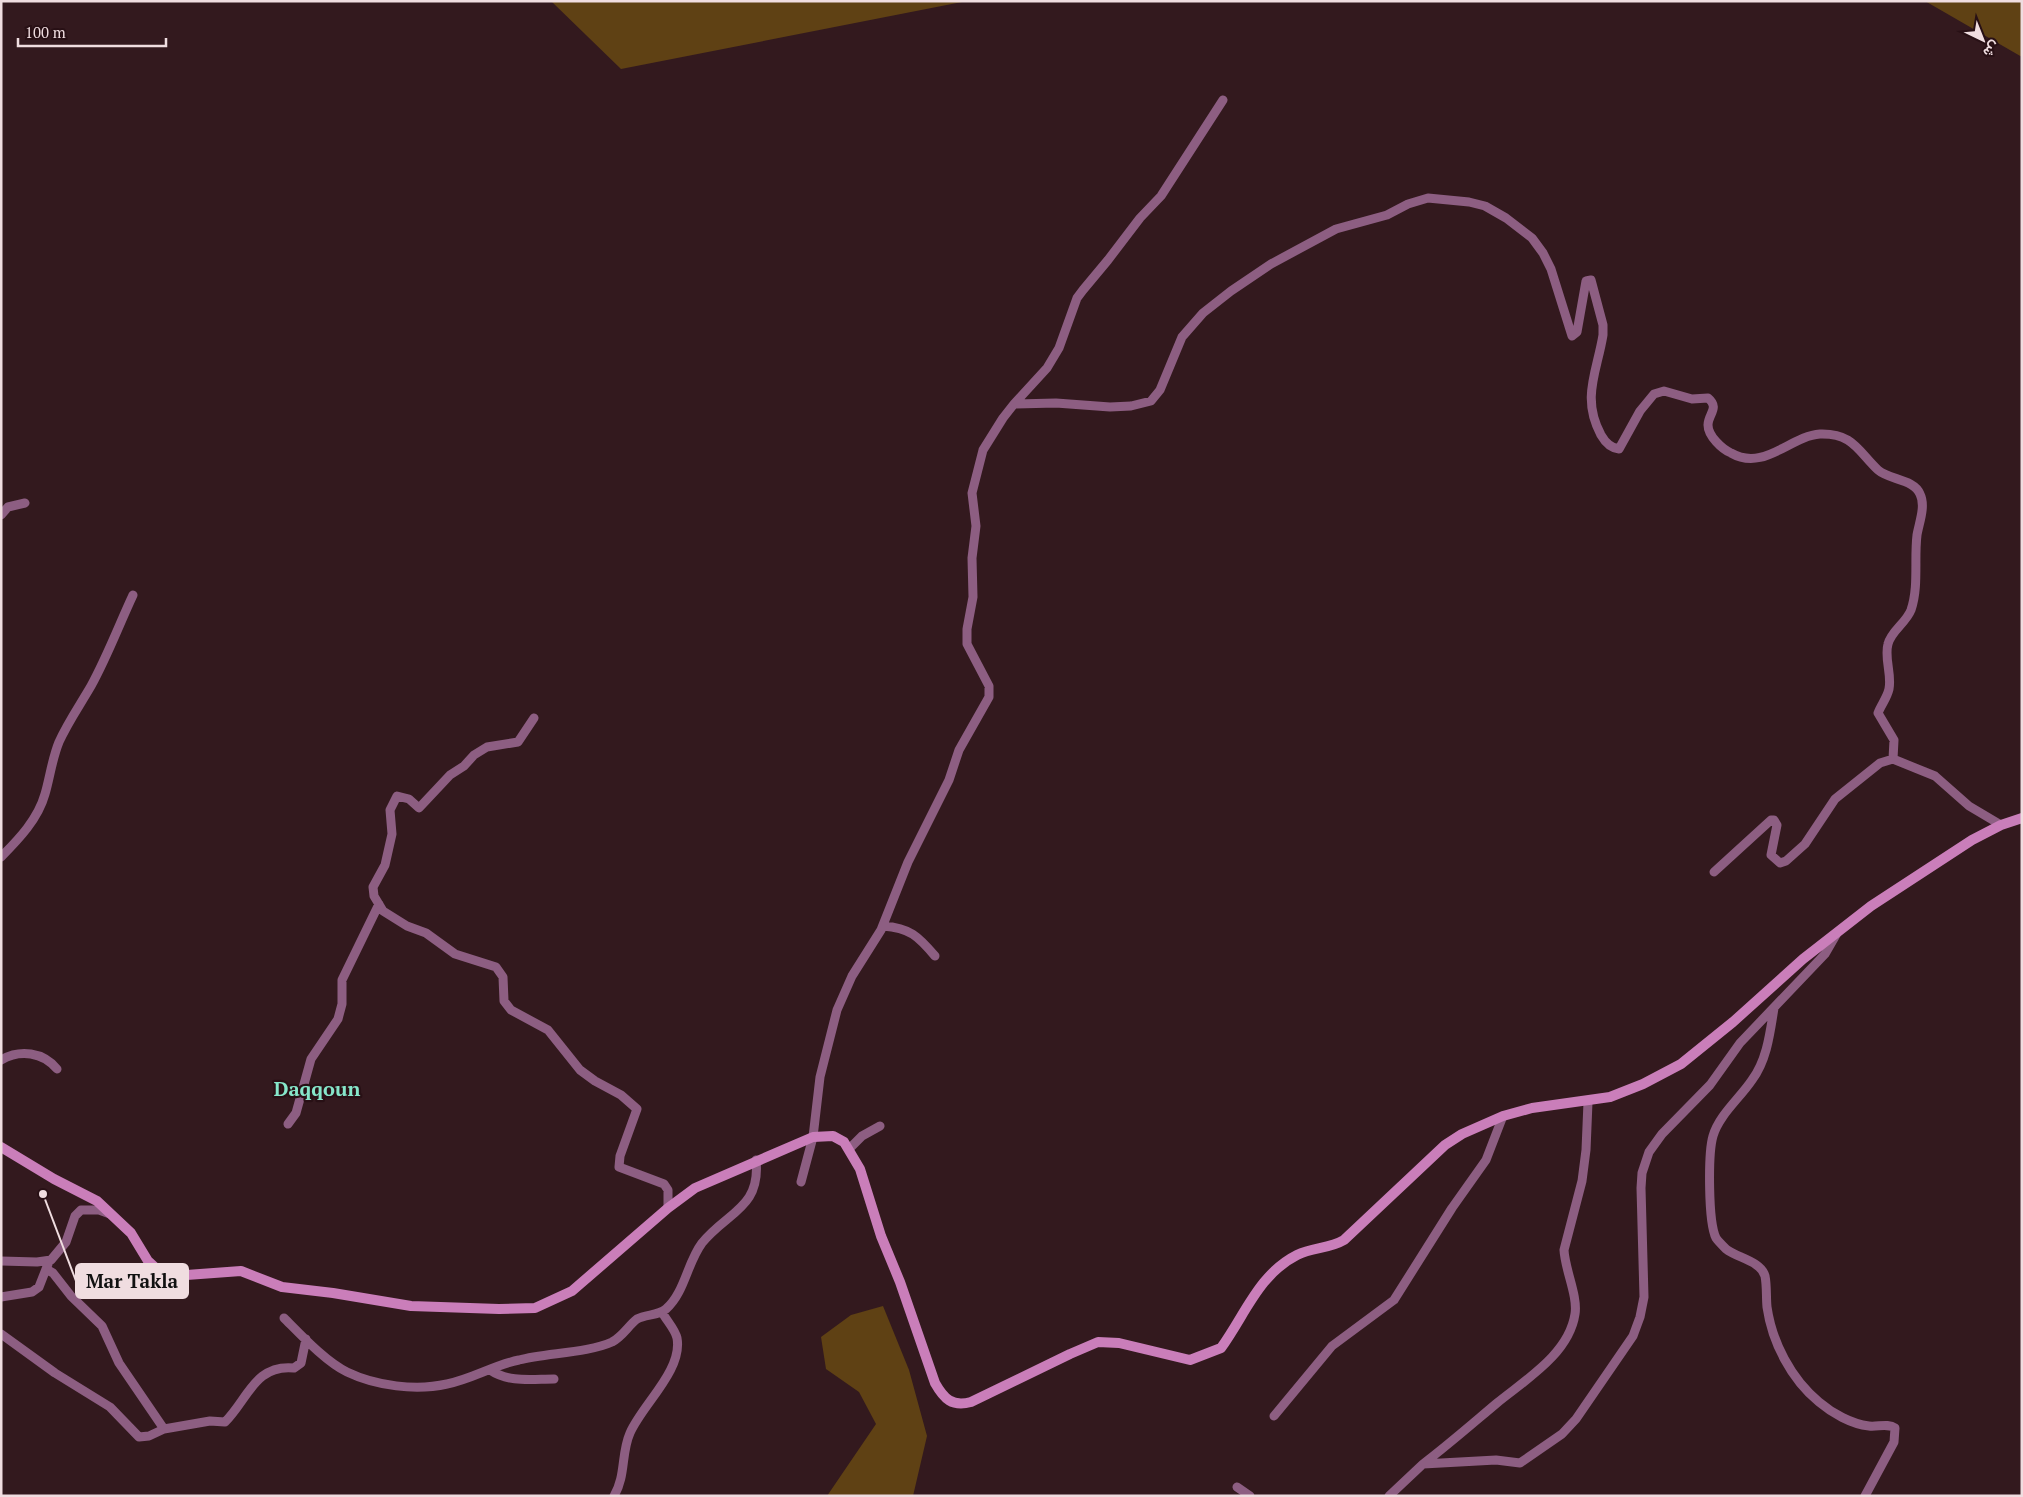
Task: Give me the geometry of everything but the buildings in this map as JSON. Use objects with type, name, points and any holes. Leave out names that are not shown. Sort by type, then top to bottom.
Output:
[{"type":"main road","points":[[1,1147],[54,1179],[97,1201],[131,1233],[148,1261],[160,1272],[173,1276],[241,1271],[282,1287],[411,1306],[499,1309],[535,1308],[572,1290],[668,1208],[695,1188],[812,1137],[833,1136],[844,1142],[860,1169],[881,1236],[900,1282],[935,1383],[943,1397],[960,1405],[971,1402],[1098,1342],[1119,1343],[1190,1360],[1210,1354],[1221,1348],[1268,1275],[1280,1264],[1311,1248],[1336,1245],[1344,1240],[1445,1145],[1480,1125],[1503,1116],[1532,1108],[1588,1102],[1627,1091],[1682,1064],[1842,926],[1945,855],[2001,825],[2022,818]]},
{"type":"street","points":[[801,1182],[812,1137],[820,1077],[837,1010],[852,976],[883,926],[908,862],[931,811],[949,780],[959,750],[988,697],[988,686],[968,644],[967,629],[973,597],[972,558],[976,526],[972,493],[983,450],[1002,418],[1047,368],[1059,348],[1077,298],[1082,290],[1140,218],[1161,196],[1222,100]]},
{"type":"street","points":[[1014,404],[1056,403],[1110,407],[1144,404],[1151,401],[1160,390],[1182,337],[1191,324],[1231,291],[1272,264],[1336,229],[1388,214],[1418,200],[1435,198],[1484,206],[1515,224],[1532,238],[1543,253],[1564,306],[1572,336],[1577,332],[1586,281],[1591,280],[1603,325],[1603,335],[1590,397],[1595,423],[1603,438],[1611,447],[1619,449],[1646,402],[1654,394],[1664,391],[1692,399],[1708,398],[1712,402],[1714,409],[1708,424],[1709,429],[1717,442],[1731,454],[1745,458],[1762,457],[1810,436],[1832,435],[1846,438],[1881,472],[1917,489],[1922,498],[1922,510],[1915,551],[1914,598],[1908,617],[1888,643],[1889,689],[1878,713],[1894,740],[1893,759]]},
{"type":"street","points":[[1,515],[8,507],[24,503]]},
{"type":"street","points":[[1,857],[23,833],[37,813],[44,796],[51,763],[59,742],[79,703],[90,687],[133,595]]},
{"type":"street","points":[[534,718],[518,742],[487,747],[474,755],[464,766],[450,775],[419,808],[409,800],[397,796],[390,810],[392,834],[385,865],[373,887],[374,896],[383,911],[395,919],[426,933],[455,954],[496,967],[503,977],[504,1001],[511,1010],[548,1030],[580,1070],[594,1081],[621,1095],[637,1109],[620,1156],[619,1167],[664,1184],[668,1190],[668,1208]]},
{"type":"street","points":[[1714,872],[1771,820],[1774,820],[1777,825],[1771,855],[1780,863],[1786,862],[1806,844],[1835,799],[1880,762],[1893,759],[1935,776],[1969,806],[2001,825]]},
{"type":"street","points":[[288,1124],[296,1113],[311,1059],[338,1019],[342,1004],[342,980],[379,904]]},
{"type":"street","points":[[883,926],[901,927],[919,937],[935,956]]},
{"type":"street","points":[[1423,1464],[1496,1460],[1520,1463],[1562,1434],[1576,1419],[1621,1356],[1633,1336],[1640,1316],[1645,1271],[1641,1188],[1642,1173],[1649,1152],[1662,1134],[1710,1084],[1740,1043],[1825,954],[1842,926]]},
{"type":"street","points":[[1774,1008],[1770,1036],[1754,1079],[1717,1125],[1713,1136],[1708,1160],[1713,1225],[1716,1237],[1726,1249],[1762,1269],[1765,1277],[1768,1309],[1775,1340],[1789,1367],[1817,1401],[1838,1414],[1863,1425],[1891,1425],[1895,1428],[1894,1442],[1865,1496]]},
{"type":"street","points":[[1,1060],[7,1057],[33,1054],[49,1060],[57,1069]]},
{"type":"street","points":[[1389,1496],[1423,1464],[1529,1378],[1564,1342],[1573,1327],[1576,1311],[1564,1261],[1564,1250],[1582,1181],[1588,1132],[1588,1102]]},
{"type":"street","points":[[1274,1416],[1332,1346],[1394,1300],[1452,1208],[1486,1160],[1503,1116]]},
{"type":"street","points":[[849,1149],[862,1136],[880,1126]]},
{"type":"street","points":[[284,1318],[306,1339],[347,1372],[374,1382],[422,1387],[446,1384],[519,1360],[559,1354],[611,1342],[625,1333],[638,1319],[662,1312],[674,1300],[683,1285],[694,1256],[703,1242],[746,1205],[758,1176],[756,1160]]},
{"type":"street","points":[[1,1297],[32,1292],[38,1288],[51,1260],[66,1242],[75,1216],[81,1210],[99,1210],[115,1216]]},
{"type":"street","points":[[1,1261],[37,1262],[51,1260]]},
{"type":"street","points":[[46,1269],[53,1273],[71,1296],[102,1326],[119,1363],[164,1429]]},
{"type":"street","points":[[614,1496],[622,1476],[624,1448],[630,1432],[671,1369],[676,1355],[676,1337],[662,1312]]},
{"type":"street","points":[[1,1334],[55,1374],[110,1406],[138,1437],[148,1436],[164,1429],[210,1421],[225,1422],[235,1411],[246,1392],[264,1374],[280,1367],[294,1368],[301,1363],[306,1339]]},
{"type":"street","points":[[490,1370],[500,1376],[518,1380],[554,1379]]},
{"type":"street","points":[[1237,1487],[1250,1496]]},
{"type":"shaded area","points":[[551,1],[967,1],[621,69]]},
{"type":"shaded area","points":[[1925,1],[2022,1],[2022,57]]},
{"type":"shaded area","points":[[883,1306],[909,1370],[927,1436],[913,1496],[827,1496],[876,1424],[859,1392],[826,1369],[821,1337],[851,1315]]},
{"type":"place","name":"Mar Takla","points":[[43,1194]]},
{"type":"district","name":"Daqqoun","points":[[317,1089]]}]
